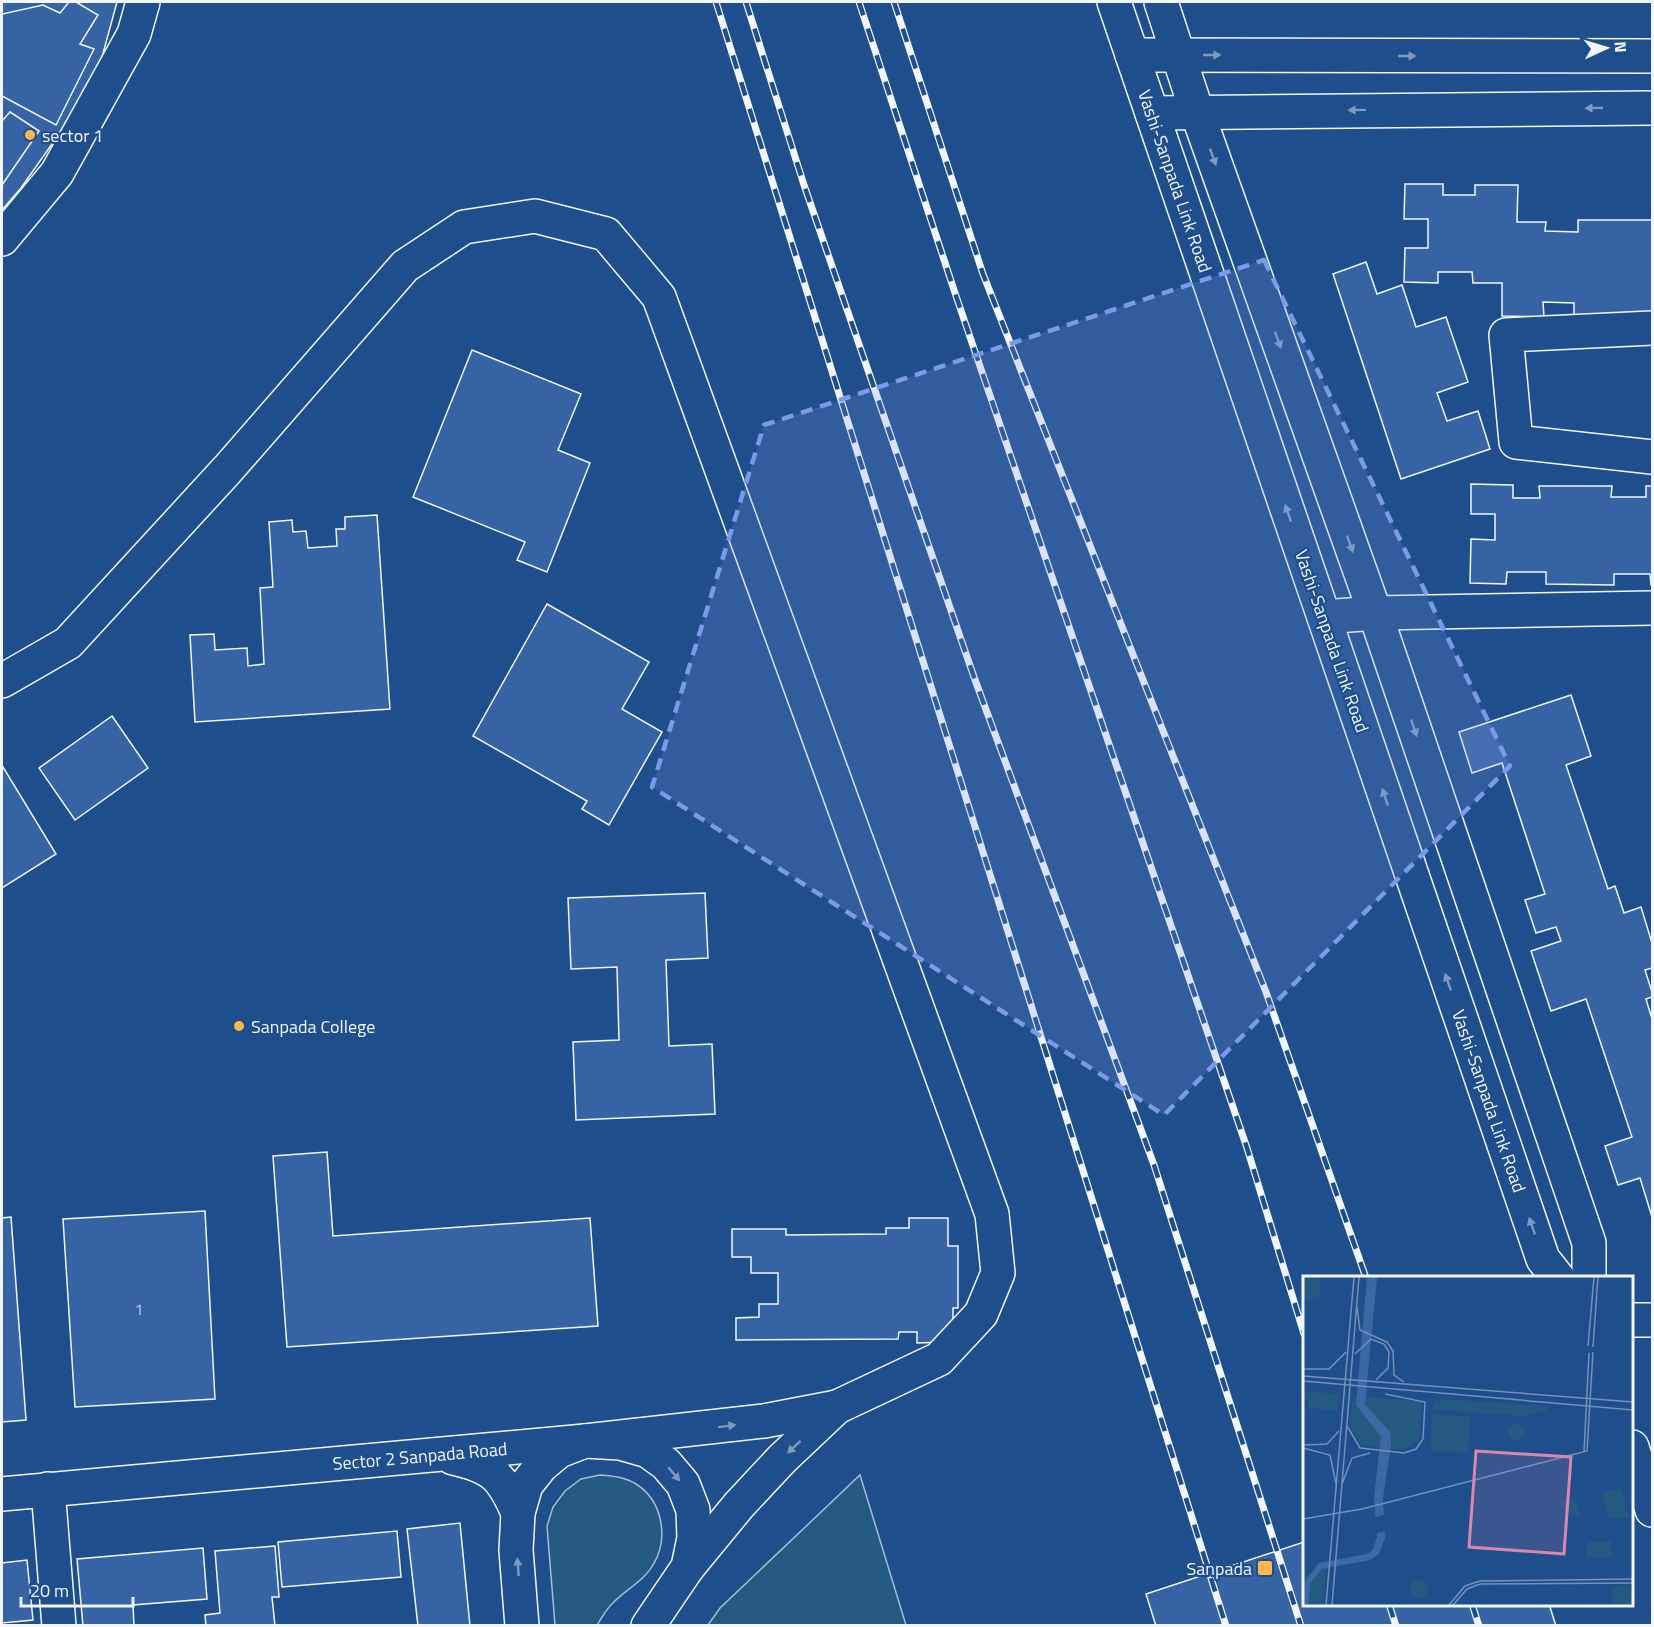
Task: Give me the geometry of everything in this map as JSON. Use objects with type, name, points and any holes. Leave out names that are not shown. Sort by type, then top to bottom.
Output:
[{"type":"street","points":[[2,239],[57,173],[134,34],[143,2]]},
{"type":"street","name":"Vashi-Sanpada Link Road","points":[[1114,2],[1543,1259],[1556,1276]]},
{"type":"street","points":[[1161,2],[1197,112],[1374,613],[1589,1243],[1589,1276]]},
{"type":"street","points":[[1132,55],[1653,57]]},
{"type":"street","points":[[1152,113],[1653,108]]},
{"type":"street","points":[[2,681],[68,643],[226,470],[405,266],[465,227],[535,216],[606,234],[659,297],[992,1214],[998,1273],[981,1314],[939,1359],[837,1407],[782,1459],[688,1567],[648,1626]]},
{"type":"street","points":[[1653,328],[1506,335],[1516,442],[1653,457]]},
{"type":"street","points":[[1323,616],[1653,608]]},
{"type":"street","points":[[1633,1320],[1653,1320]]},
{"type":"street","name":"Sector 2 Sanpada Road","points":[[2,1494],[585,1441],[764,1421],[837,1407]]},
{"type":"street","points":[[522,1626],[516,1550],[518,1513],[526,1485],[541,1466],[560,1451],[585,1441],[620,1443],[648,1450],[666,1464],[683,1484],[693,1510],[694,1538],[688,1567]]},
{"type":"street","points":[[1633,1450],[1653,1510]]},
{"type":"street","points":[[439,1454],[473,1462],[492,1472],[507,1488],[518,1513]]},
{"type":"street","points":[[48,1490],[59,1626]]},
{"type":"highlighted area","points":[[1264,260],[1510,766],[1164,1115],[652,787],[764,425]]},
{"type":"shaded area","points":[[600,1475],[619,1477],[632,1482],[645,1491],[652,1500],[661,1521],[661,1544],[658,1555],[649,1571],[611,1605],[597,1625],[555,1625],[547,1526],[553,1507],[565,1491],[581,1479]]},
{"type":"shaded area","points":[[860,1475],[906,1625],[708,1625],[720,1608]]},
{"type":"building","name":"sector 1","points":[[2,2],[117,2],[95,83],[21,188],[2,210]]},
{"type":"building","points":[[69,2],[76,2],[98,15],[80,44],[94,49],[56,125],[2,96],[2,14],[43,5],[60,13]]},
{"type":"building","points":[[10,112],[39,131],[2,185],[2,121]]},
{"type":"building","points":[[1405,184],[1443,184],[1443,195],[1475,195],[1475,185],[1518,185],[1517,222],[1546,222],[1545,231],[1578,232],[1578,220],[1652,220],[1652,318],[1574,318],[1574,303],[1543,302],[1544,317],[1502,316],[1502,283],[1473,283],[1472,272],[1438,272],[1438,283],[1404,282],[1405,248],[1428,248],[1428,219],[1404,219]]},
{"type":"building","points":[[1366,262],[1377,294],[1402,285],[1416,327],[1446,317],[1468,382],[1437,393],[1447,421],[1478,411],[1490,449],[1401,479],[1333,274]]},
{"type":"building","points":[[472,350],[581,394],[558,450],[590,463],[547,572],[517,560],[525,542],[413,497]]},
{"type":"building","points":[[1471,484],[1513,485],[1513,498],[1540,498],[1539,486],[1612,486],[1611,497],[1646,497],[1646,486],[1652,486],[1652,585],[1650,574],[1614,574],[1614,585],[1546,584],[1546,572],[1507,572],[1506,584],[1470,583],[1471,539],[1495,540],[1495,514],[1471,514]]},
{"type":"building","points":[[377,515],[390,709],[195,722],[190,635],[214,634],[215,650],[247,648],[248,666],[264,664],[260,588],[273,587],[269,522],[292,520],[293,532],[306,531],[308,548],[337,546],[336,529],[345,529],[345,517]]},
{"type":"building","points":[[547,604],[649,662],[622,709],[662,732],[609,825],[582,809],[587,801],[473,736]]},
{"type":"building","points":[[1571,695],[1591,756],[1566,765],[1608,889],[1615,886],[1624,913],[1641,907],[1652,943],[1652,968],[1645,970],[1652,992],[1652,997],[1646,999],[1652,1019],[1652,1217],[1640,1178],[1618,1185],[1605,1146],[1632,1137],[1586,999],[1551,1011],[1531,951],[1561,941],[1556,927],[1536,933],[1525,900],[1545,894],[1502,763],[1472,773],[1459,732]]},
{"type":"building","points":[[112,716],[148,768],[75,820],[39,768]]},
{"type":"building","points":[[2,767],[56,854],[2,888]]},
{"type":"building","points":[[705,893],[708,958],[666,960],[669,1046],[712,1044],[715,1114],[576,1120],[573,1042],[619,1040],[617,967],[571,969],[568,898]]},
{"type":"building","points":[[327,1152],[333,1236],[590,1218],[598,1326],[287,1347],[273,1156]]},
{"type":"building","points":[[205,1211],[215,1399],[75,1407],[63,1219]]},
{"type":"building","points":[[11,1217],[26,1420],[2,1422],[2,1218]]},
{"type":"building","points":[[909,1218],[948,1218],[948,1246],[958,1246],[958,1308],[953,1308],[953,1325],[948,1325],[948,1342],[917,1343],[917,1332],[899,1332],[898,1339],[736,1340],[736,1318],[759,1317],[759,1304],[778,1304],[778,1273],[751,1273],[751,1257],[732,1257],[732,1229],[786,1229],[786,1235],[886,1234],[886,1228],[909,1228]]},
{"type":"building","points":[[460,1523],[470,1626],[418,1626],[407,1529]]},
{"type":"building","points":[[397,1531],[401,1577],[282,1587],[278,1542]]},
{"type":"building","name":"Sanpada","points":[[1303,1542],[1303,1606],[1550,1606],[1556,1626],[1156,1626],[1146,1594]]},
{"type":"building","points":[[275,1546],[279,1597],[272,1597],[275,1626],[206,1626],[205,1615],[220,1613],[215,1551]]},
{"type":"building","points":[[203,1548],[207,1599],[133,1605],[134,1626],[83,1626],[77,1559]]},
{"type":"building","points":[[27,1560],[33,1620],[2,1623],[2,1563]]},
{"type":"railway","points":[[716,2],[1226,1626]]},
{"type":"railway","points":[[746,2],[804,185],[974,677],[1154,1165],[1301,1626]]},
{"type":"railway","points":[[859,2],[955,293],[1247,1148],[1303,1331]]},
{"type":"railway","points":[[894,2],[983,274],[1266,992],[1365,1276]]},
{"type":"railway","points":[[1390,1606],[1396,1626]]},
{"type":"railway","points":[[1473,1606],[1479,1626]]},
{"type":"place","name":"sector 1","points":[[30,135]]},
{"type":"place","name":"Sanpada College","points":[[239,1026]]},
{"type":"place","name":"Sanpada","points":[[1265,1568]]}]
